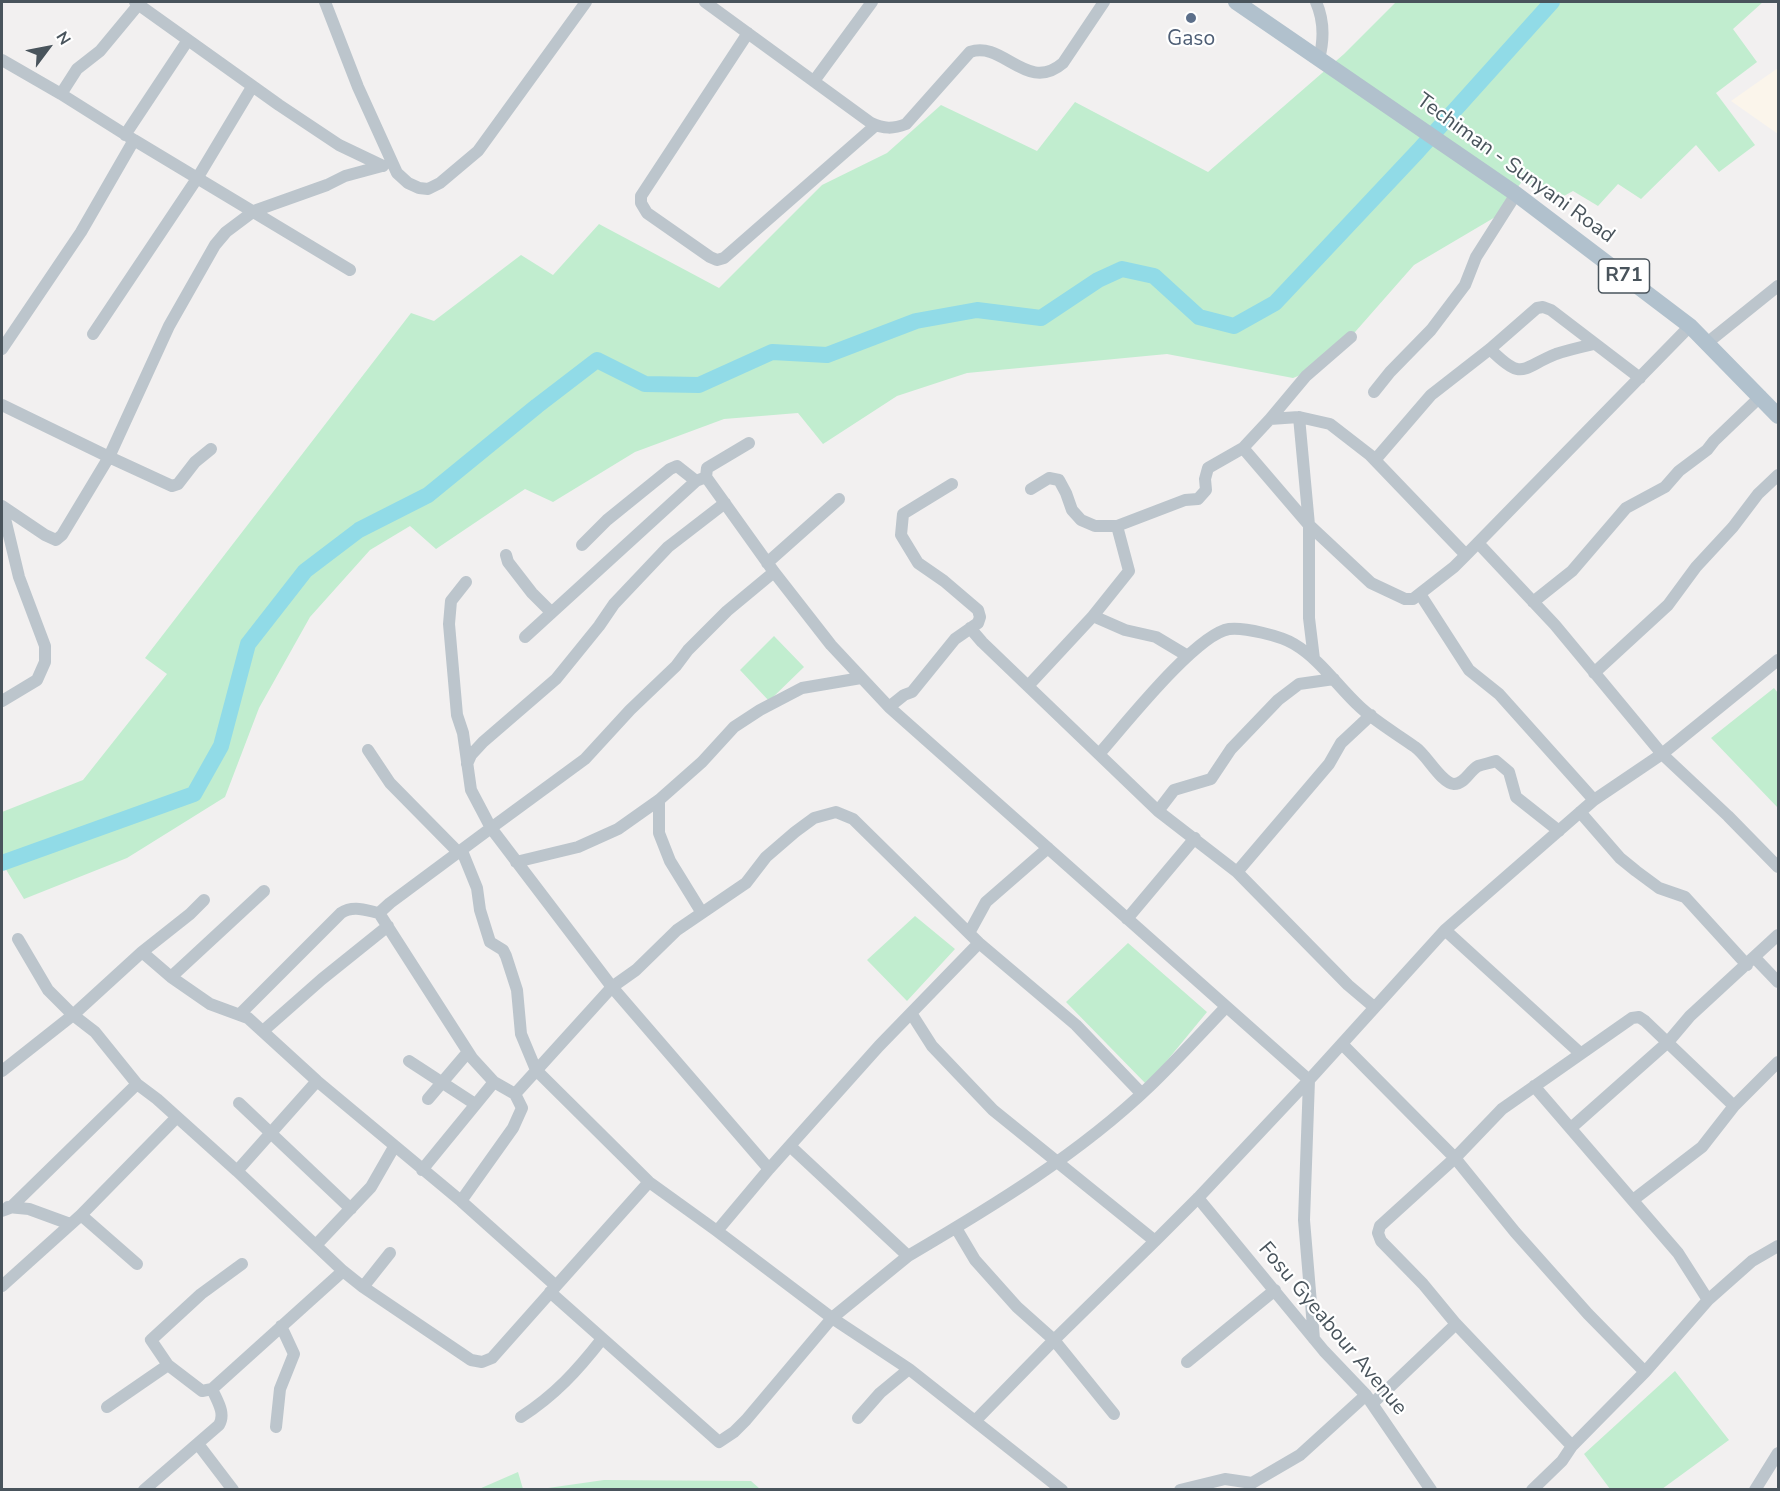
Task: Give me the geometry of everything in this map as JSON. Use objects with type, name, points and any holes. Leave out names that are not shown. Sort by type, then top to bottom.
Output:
[{"type":"main road","name":"Techiman - Sunyani Road","points":[[1236,2],[1516,194],[1690,326],[1779,416]]},
{"type":"street","points":[[325,2],[358,87],[397,173]]},
{"type":"street","points":[[61,94],[76,69],[100,51],[137,3],[252,87],[339,145],[397,173],[408,183],[428,189],[440,183],[478,151],[586,2]]},
{"type":"street","points":[[705,2],[882,129],[896,128],[906,124],[970,52],[977,49],[987,51],[1030,72],[1046,72],[1056,69],[1063,63],[1104,2]]},
{"type":"street","points":[[814,81],[872,2]]},
{"type":"street","points":[[1316,2],[1323,43],[1319,59]]},
{"type":"street","points":[[748,33],[641,196],[641,203],[647,213],[710,257],[717,260],[724,258],[876,125]]},
{"type":"street","points":[[2,349],[81,232],[129,138],[188,40]]},
{"type":"street","points":[[2,60],[350,270]]},
{"type":"street","points":[[93,334],[198,177],[252,87]]},
{"type":"street","points":[[2,506],[45,535],[56,540],[62,535],[108,458],[169,326],[215,245],[225,232],[254,211],[327,185],[345,176],[382,166]]},
{"type":"street","points":[[1374,392],[1431,330],[1465,285],[1476,257],[1516,194]]},
{"type":"street","points":[[1707,343],[1779,286]]},
{"type":"street","points":[[1375,460],[1431,395],[1490,349],[1530,313],[1543,307],[1551,310],[1640,378]]},
{"type":"street","points":[[1244,448],[1309,525],[1371,583],[1405,598],[1413,599],[1466,555],[1690,326]]},
{"type":"street","points":[[1030,489],[1049,478],[1059,480],[1072,510],[1081,520],[1095,526],[1117,526],[1185,501],[1198,499],[1206,490],[1205,479],[1208,468],[1244,448],[1306,376],[1352,337]]},
{"type":"street","points":[[1490,349],[1507,366],[1524,370],[1556,354],[1594,344]]},
{"type":"street","points":[[1533,602],[1572,571],[1626,508],[1665,488],[1678,471],[1707,450],[1761,396]]},
{"type":"street","points":[[2,405],[108,458],[172,486],[178,484],[195,462],[211,449]]},
{"type":"street","points":[[1270,419],[1299,417],[1330,424],[1375,460],[1466,555]]},
{"type":"street","points":[[1299,417],[1309,525],[1309,618],[1314,659]]},
{"type":"street","points":[[525,637],[701,479],[706,468],[749,443]]},
{"type":"street","points":[[582,545],[607,520],[677,465],[701,479],[724,503],[831,645],[889,707],[1309,1080]]},
{"type":"street","points":[[1594,672],[1668,605],[1696,567],[1733,527],[1758,494],[1779,476]]},
{"type":"street","points":[[889,707],[912,692],[955,639],[978,623],[980,617],[978,610],[944,581],[918,563],[901,535],[903,514],[951,484]]},
{"type":"street","points":[[379,913],[585,759],[630,710],[676,666],[688,650],[839,499]]},
{"type":"street","points":[[467,764],[471,755],[483,742],[556,679],[614,604],[668,547],[724,503]]},
{"type":"street","points":[[2,506],[19,577],[45,646],[45,663],[37,680],[2,701]]},
{"type":"street","points":[[1028,686],[1093,616],[1129,571],[1117,526]]},
{"type":"street","points":[[1478,543],[1533,602],[1662,754],[1779,867]]},
{"type":"street","points":[[506,555],[508,562],[532,593],[551,612]]},
{"type":"street","points":[[466,582],[451,602],[449,624],[457,715],[463,733],[471,790],[491,828],[612,987],[769,1169]]},
{"type":"street","points":[[1420,594],[1469,670],[1499,694],[1594,800]]},
{"type":"street","points":[[1093,616],[1125,630],[1156,637],[1186,656]]},
{"type":"street","points":[[970,628],[1158,811],[1237,872],[1348,985],[1374,1007]]},
{"type":"street","points":[[1099,754],[1186,656],[1217,634],[1228,630],[1271,634],[1294,644],[1314,659],[1360,708],[1420,751],[1447,782],[1455,784],[1463,782],[1469,773],[1480,765],[1496,761],[1509,772],[1516,797],[1558,831]]},
{"type":"street","points":[[1294,644],[1312,636]]},
{"type":"street","points":[[976,1420],[1198,1198],[1445,930],[1594,800],[1662,754],[1779,660]]},
{"type":"street","points":[[516,861],[578,847],[618,829],[658,800],[702,762],[734,727],[760,710],[802,688],[861,678]]},
{"type":"street","points":[[1158,811],[1174,790],[1211,779],[1231,749],[1278,700],[1299,684],[1334,679]]},
{"type":"street","points":[[1237,872],[1329,764],[1341,743],[1371,715]]},
{"type":"street","points":[[368,750],[390,783],[461,852],[477,888],[480,910],[490,942],[503,950],[506,956],[517,990],[521,1034],[536,1070],[649,1182],[831,1318],[909,1369],[1062,1490]]},
{"type":"street","points":[[658,800],[659,833],[670,861],[702,913]]},
{"type":"street","points":[[515,1094],[612,987],[636,970],[677,930],[746,883],[766,857],[795,832],[814,818],[836,812],[853,819],[980,944],[1076,1025],[1141,1093]]},
{"type":"street","points":[[1580,812],[1620,858],[1659,888],[1685,897],[1751,962],[1779,982]]},
{"type":"street","points":[[1127,919],[1195,838]]},
{"type":"street","points":[[969,933],[986,902],[1048,848]]},
{"type":"street","points":[[171,977],[264,891]]},
{"type":"street","points":[[2,1071],[73,1015],[142,952],[183,920],[204,900]]},
{"type":"street","points":[[240,1014],[341,913],[348,908],[379,913],[468,1052],[494,1082],[515,1094],[522,1108],[513,1128],[460,1201]]},
{"type":"street","points":[[263,1031],[322,979],[388,926]]},
{"type":"street","points":[[1445,930],[1580,1053]]},
{"type":"street","points":[[1571,1128],[1668,1042],[1690,1016],[1779,935]]},
{"type":"street","points":[[18,939],[48,990],[73,1015],[99,1036],[137,1084],[237,1171],[343,1271],[471,1360],[482,1362],[492,1358],[649,1182]]},
{"type":"street","points":[[717,1231],[879,1046],[980,944]]},
{"type":"street","points":[[142,952],[171,977],[210,1004],[221,1010],[248,1018],[317,1081],[460,1201],[602,1339],[719,1442],[746,1420],[831,1318],[908,1256],[956,1228],[1056,1163],[1141,1093],[1226,1007]]},
{"type":"street","points":[[911,1013],[932,1046],[993,1110],[1155,1241]]},
{"type":"street","points":[[1572,1446],[1456,1324],[1424,1284],[1382,1241],[1378,1233],[1380,1226],[1455,1158],[1502,1109],[1632,1018],[1639,1017],[1668,1042],[1734,1106]]},
{"type":"street","points":[[1342,1044],[1455,1158],[1522,1240],[1588,1314],[1645,1372]]},
{"type":"street","points":[[428,1100],[468,1052]]},
{"type":"street","points":[[409,1061],[475,1104]]},
{"type":"street","points":[[1633,1200],[1702,1147],[1734,1106],[1778,1063]]},
{"type":"street","points":[[1309,1080],[1304,1220],[1314,1339]]},
{"type":"street","points":[[237,1171],[317,1081]]},
{"type":"street","points":[[422,1170],[494,1082]]},
{"type":"street","points":[[4,1207],[137,1084]]},
{"type":"street","points":[[1534,1086],[1678,1253],[1708,1300]]},
{"type":"street","points":[[239,1103],[351,1209]]},
{"type":"street","points":[[2,1286],[81,1215],[177,1117]]},
{"type":"street","points":[[790,1146],[908,1256]]},
{"type":"street","points":[[316,1245],[371,1187],[394,1147]]},
{"type":"street","name":"Fosu Gyeabour Avenue","points":[[1198,1198],[1314,1339],[1370,1399],[1431,1490]]},
{"type":"street","points":[[4,1207],[29,1209],[70,1224]]},
{"type":"street","points":[[81,1215],[137,1264]]},
{"type":"street","points":[[956,1228],[975,1260],[1017,1307],[1054,1340],[1114,1414]]},
{"type":"street","points":[[1532,1490],[1645,1372],[1708,1300],[1752,1262],[1779,1246]]},
{"type":"street","points":[[363,1287],[390,1253]]},
{"type":"street","points":[[242,1264],[201,1294],[151,1340],[168,1365],[202,1391],[212,1389],[343,1271]]},
{"type":"street","points":[[1187,1362],[1275,1290]]},
{"type":"street","points":[[1252,1483],[1300,1455],[1370,1399],[1456,1324]]},
{"type":"street","points":[[276,1427],[280,1389],[294,1354],[281,1326]]},
{"type":"street","points":[[521,1417],[560,1388],[602,1339]]},
{"type":"street","points":[[107,1407],[168,1365]]},
{"type":"street","points":[[858,1418],[880,1393],[909,1369]]},
{"type":"street","points":[[144,1490],[219,1425],[223,1419],[222,1413],[212,1389]]},
{"type":"street","points":[[198,1444],[233,1490]]},
{"type":"street","points":[[1755,1490],[1779,1453]]},
{"type":"street","points":[[1180,1490],[1225,1479],[1252,1483],[1265,1490]]},
{"type":"shaded area","points":[[1778,68],[1778,134],[1731,101]]},
{"type":"green space","points":[[1396,2],[1763,2],[1733,29],[1757,62],[1716,93],[1755,145],[1719,172],[1696,145],[1641,199],[1618,184],[1598,206],[1573,191],[1553,202],[1523,180],[1497,216],[1414,265],[1326,365],[1293,378],[1167,354],[967,373],[897,396],[823,444],[798,413],[724,419],[635,452],[553,502],[525,489],[436,549],[410,526],[370,550],[310,617],[259,708],[225,797],[127,858],[24,899],[2,863],[2,812],[83,780],[167,674],[145,658],[411,313],[434,321],[521,255],[553,275],[599,224],[719,288],[822,185],[887,153],[941,105],[1037,151],[1075,102],[1208,172],[1344,54]]},
{"type":"green space","points":[[774,636],[804,667],[769,701],[740,670]]},
{"type":"green space","points":[[1774,688],[1778,693],[1778,808],[1711,738]]},
{"type":"green space","points":[[915,916],[955,949],[907,1001],[867,960]]},
{"type":"green space","points":[[1128,943],[1207,1012],[1147,1085],[1066,1002]]},
{"type":"green space","points":[[1675,1371],[1729,1440],[1662,1489],[1610,1489],[1584,1454]]},
{"type":"green space","points":[[518,1472],[523,1489],[479,1489]]},
{"type":"green space","points":[[604,1480],[751,1481],[760,1489],[541,1489]]},
{"type":"waterway","points":[[2,863],[194,794],[221,746],[248,644],[305,571],[359,530],[428,495],[597,360],[645,384],[699,385],[772,352],[827,355],[916,321],[977,310],[1041,318],[1098,280],[1122,269],[1154,276],[1199,317],[1234,326],[1275,303],[1418,151],[1552,2]]},
{"type":"place","name":"Gaso","points":[[1191,18]]}]
